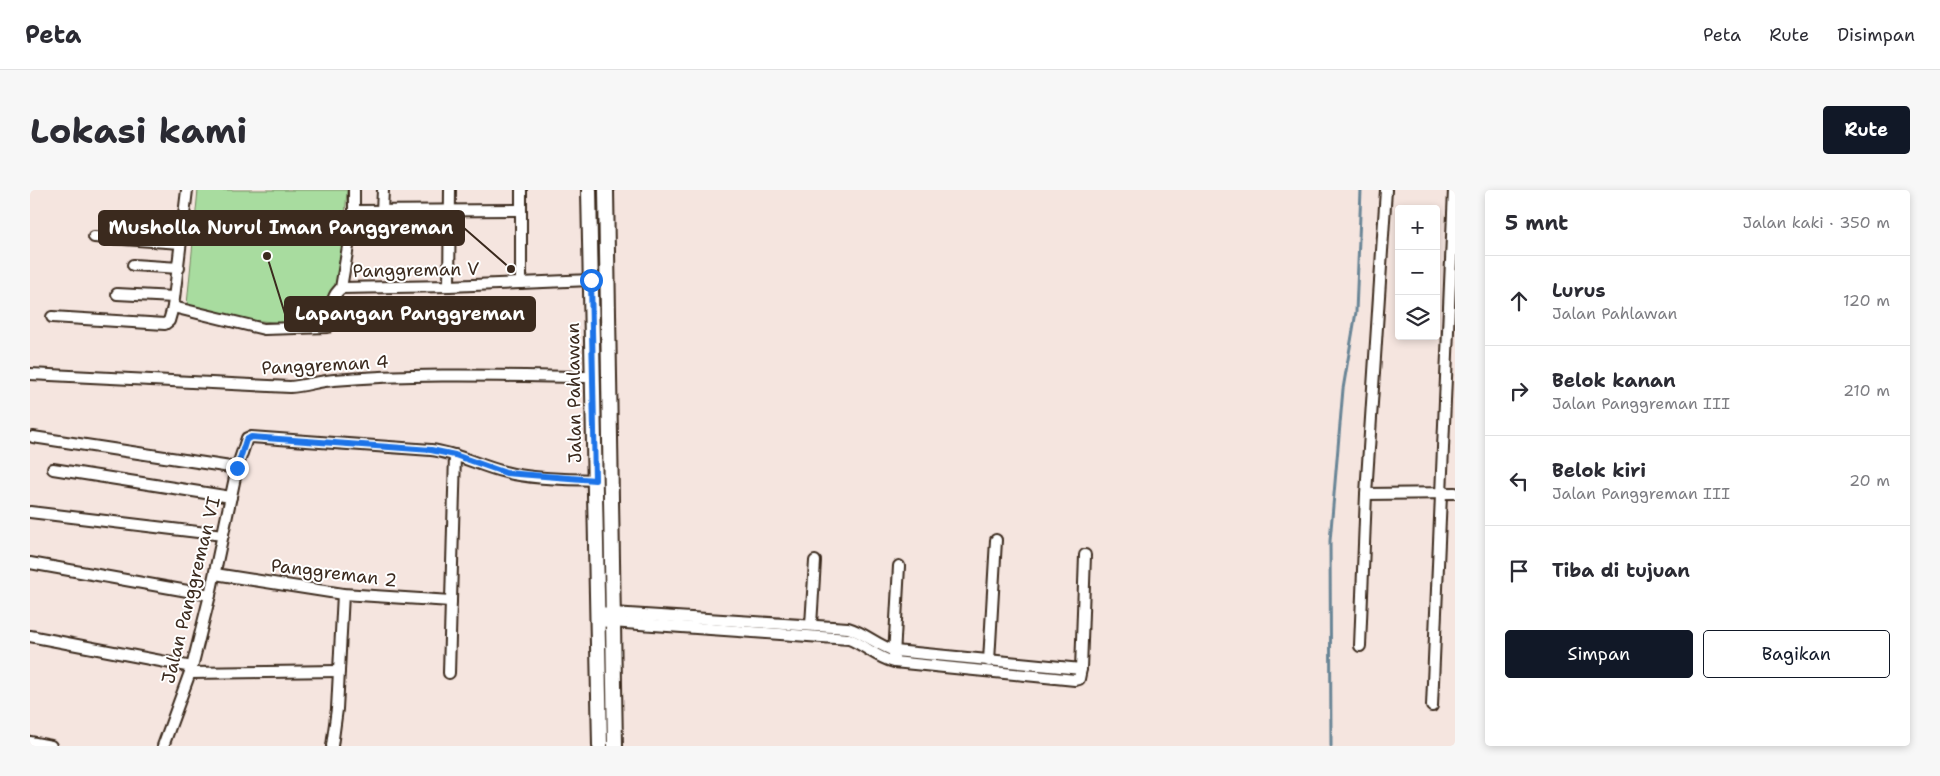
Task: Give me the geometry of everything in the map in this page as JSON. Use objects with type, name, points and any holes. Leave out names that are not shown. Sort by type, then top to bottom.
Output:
[{"type":"main road","name":"Jalan Pahlawan","points":[[589,190],[600,746]]},
{"type":"main road","name":"Jalan Pahlawan","points":[[606,190],[615,746]]},
{"type":"main road","points":[[593,405],[610,406]]},
{"type":"street","points":[[52,318],[165,324],[169,322],[179,268],[187,190]]},
{"type":"street","points":[[117,294],[174,302],[264,328],[326,328],[331,323],[334,296],[341,288],[354,211],[354,190]]},
{"type":"street","points":[[382,211],[384,190]]},
{"type":"street","points":[[449,286],[450,190]]},
{"type":"street","points":[[521,190],[521,283]]},
{"type":"street","points":[[1360,646],[1366,494],[1386,190]]},
{"type":"street","points":[[1432,706],[1454,190]]},
{"type":"street","points":[[354,211],[521,210]]},
{"type":"street","points":[[94,238],[181,243]]},
{"type":"street","points":[[133,265],[179,268]]},
{"type":"street","name":"Panggreman V","points":[[341,288],[591,280]]},
{"type":"street","name":"Panggreman 4","points":[[30,374],[290,387],[332,380],[382,377],[593,377]]},
{"type":"street","points":[[33,437],[237,468]]},
{"type":"street","name":"Jalan Panggreman VI","points":[[163,746],[191,670],[215,574],[230,497],[246,440],[251,437],[431,450],[455,455]]},
{"type":"street","points":[[449,673],[455,455],[506,473],[595,480]]},
{"type":"street","points":[[53,469],[230,497]]},
{"type":"street","points":[[1366,494],[1455,493]]},
{"type":"street","points":[[30,512],[223,535]]},
{"type":"street","points":[[989,661],[996,540]]},
{"type":"street","points":[[613,616],[849,639],[882,658],[894,662],[1075,680],[1079,679],[1081,669],[1085,555]]},
{"type":"street","points":[[812,625],[816,561]]},
{"type":"street","points":[[30,563],[210,595]]},
{"type":"street","points":[[894,662],[899,566]]},
{"type":"street","name":"Panggreman 2","points":[[215,574],[343,594],[451,601]]},
{"type":"street","points":[[332,746],[335,731],[343,594]]},
{"type":"street","points":[[597,616],[812,625],[855,630],[882,646],[895,651],[1081,669]]},
{"type":"street","points":[[30,636],[191,670],[339,671]]},
{"type":"street","points":[[30,742],[51,746]]},
{"type":"green space","points":[[198,190],[347,190],[337,327],[186,315]]},
{"type":"waterway","points":[[1331,746],[1330,541],[1343,389],[1356,312],[1361,190]]},
{"type":"place","name":"Lapangan Panggreman","points":[[267,256]]},
{"type":"place","name":"Musholla Nurul Iman Panggreman","points":[[511,269]]},
{"type":"route","points":[[237,468],[246,440],[251,437],[443,451],[506,473],[595,480],[591,280]]}]
